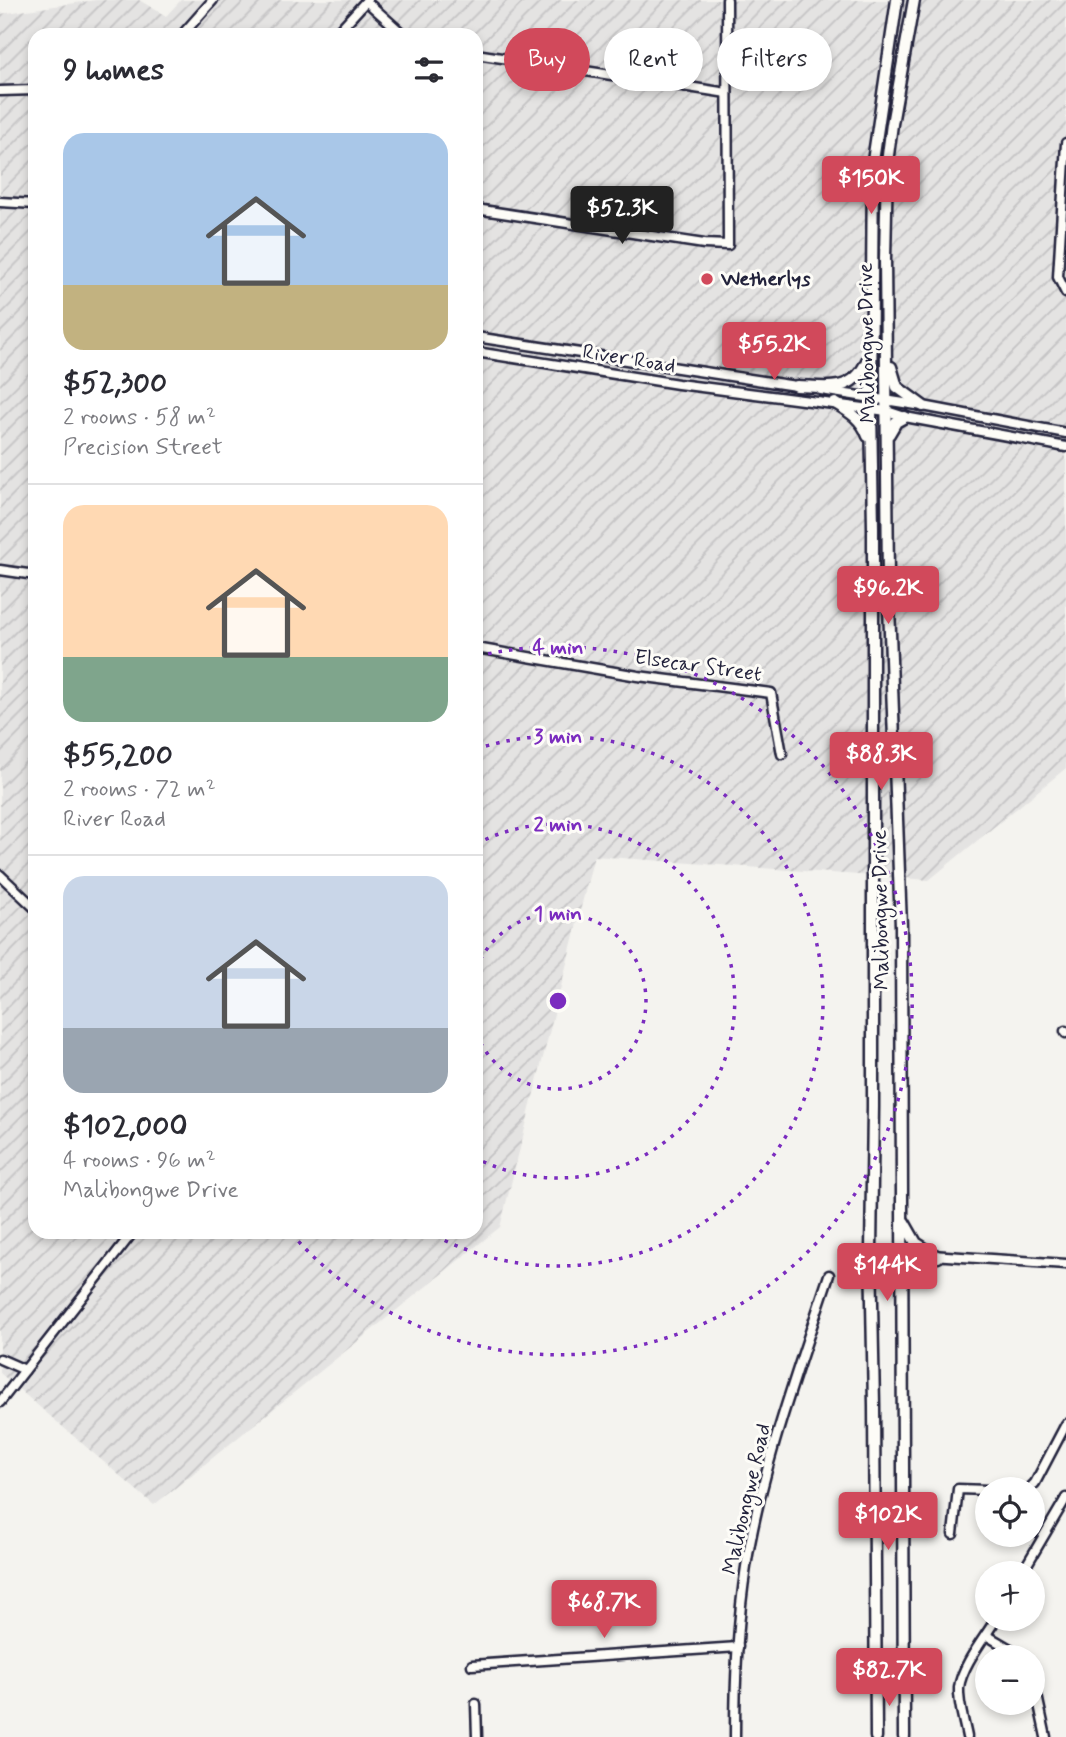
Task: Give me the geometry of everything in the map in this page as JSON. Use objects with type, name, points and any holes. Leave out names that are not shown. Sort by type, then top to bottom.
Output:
[{"type":"main road","name":"Malibongwe Drive","points":[[876,1737],[871,1251],[873,161],[897,0]]},
{"type":"main road","name":"Malibongwe Drive","points":[[904,1737],[901,926],[888,579],[887,163],[891,124],[914,0]]},
{"type":"main road","points":[[886,346],[897,387],[923,406]]},
{"type":"main road","points":[[797,386],[837,388],[846,385],[859,376],[872,348]]},
{"type":"main road","points":[[835,403],[860,421],[871,446]]},
{"type":"main road","points":[[887,437],[897,422],[905,417]]},
{"type":"main road","points":[[902,1219],[916,1243],[938,1257]]},
{"type":"street","points":[[188,28],[213,0]]},
{"type":"street","points":[[341,28],[367,0],[397,28]]},
{"type":"street","points":[[483,210],[716,246],[728,245],[727,0]]},
{"type":"street","points":[[483,55],[727,93]]},
{"type":"street","points":[[0,91],[28,90]]},
{"type":"street","points":[[1066,144],[1058,276],[1066,293]]},
{"type":"street","points":[[0,202],[28,204]]},
{"type":"street","points":[[1060,261],[1066,268]]},
{"type":"street","name":"River Road","points":[[483,338],[797,386],[871,404]]},
{"type":"street","name":"River Road","points":[[483,354],[678,384],[835,403],[923,406],[1066,433]]},
{"type":"street","name":"River Road","points":[[887,406],[905,417],[1066,447]]},
{"type":"street","points":[[0,570],[28,574]]},
{"type":"street","name":"Elsecar Street","points":[[483,649],[638,676],[771,693],[782,754]]},
{"type":"street","points":[[0,875],[28,901]]},
{"type":"street","points":[[0,1402],[127,1239]]},
{"type":"street","points":[[871,1251],[1066,1264]]},
{"type":"street","name":"Malibongwe Road","points":[[735,1737],[738,1647],[746,1566],[761,1496],[829,1275]]},
{"type":"street","points":[[0,1359],[25,1370]]},
{"type":"street","points":[[1038,1477],[1066,1424]]},
{"type":"street","points":[[953,1534],[958,1489],[975,1490]]},
{"type":"street","points":[[1029,1561],[1066,1498]]},
{"type":"street","points":[[967,1737],[960,1684],[965,1670],[988,1631]]},
{"type":"street","points":[[986,1635],[1003,1645]]},
{"type":"street","points":[[472,1665],[738,1647]]},
{"type":"street","points":[[476,1704],[477,1737]]},
{"type":"street","points":[[1041,1715],[1046,1737]]},
{"type":"shaded area","points":[[96,0],[139,0],[166,16],[181,0],[1066,0],[1066,768],[929,880],[594,856],[500,1227],[154,1505],[0,1373],[0,14]]},
{"type":"place","name":"Wetherlys","points":[[707,279]]}]
